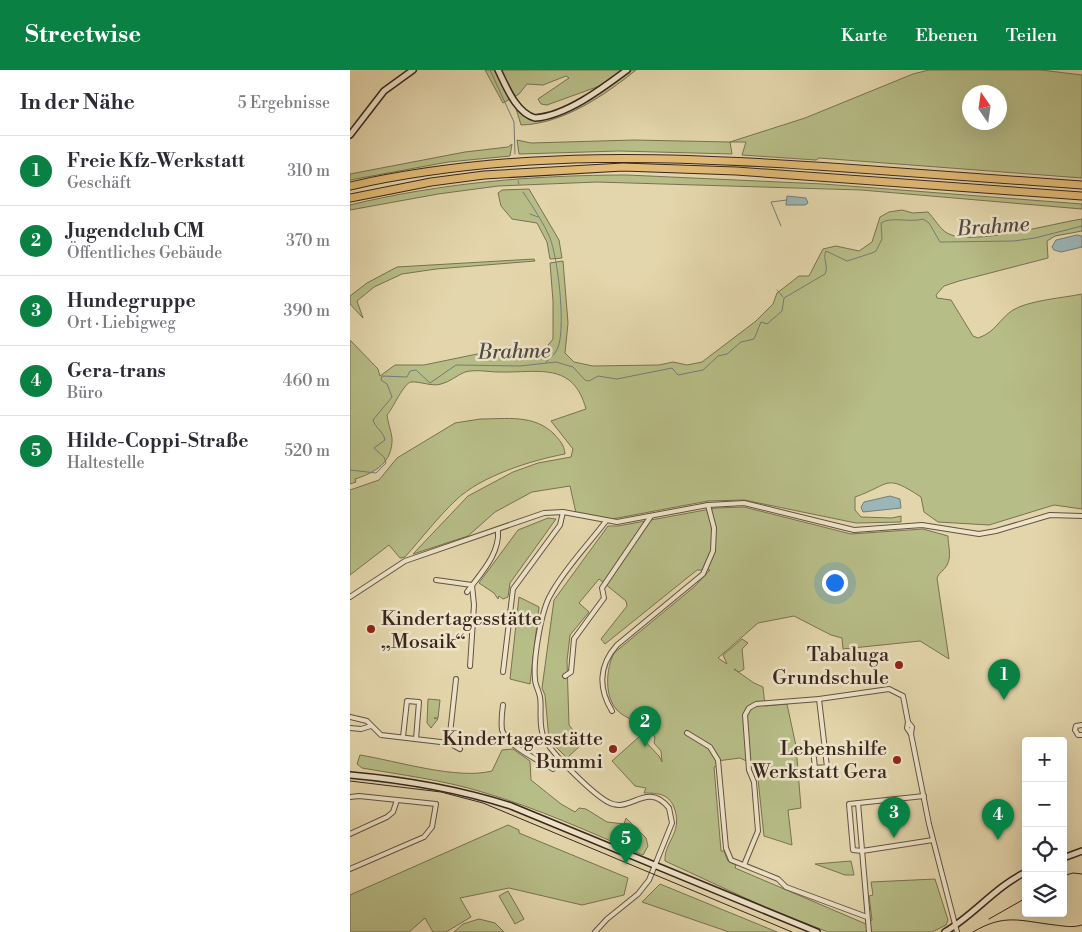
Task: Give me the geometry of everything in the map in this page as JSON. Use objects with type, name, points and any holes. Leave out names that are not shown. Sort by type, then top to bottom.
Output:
[{"type":"highway","points":[[350,186],[443,169],[522,161],[621,157],[728,160],[1082,186]]},
{"type":"highway","points":[[350,198],[431,182],[522,172],[623,167],[736,171],[1082,196]]},
{"type":"main road","points":[[350,135],[384,91],[413,70]]},
{"type":"main road","points":[[498,70],[506,88],[522,110],[535,118],[558,112],[579,102],[608,85],[627,70]]},
{"type":"main road","points":[[350,775],[412,781],[470,793],[511,806],[817,932]]},
{"type":"main road","points":[[1067,857],[1082,851]]},
{"type":"main road","points":[[945,932],[1007,883],[1022,874]]},
{"type":"street","points":[[350,597],[405,561],[544,513],[563,512],[606,521],[651,516],[708,505],[744,503],[854,530],[922,525],[979,534],[1050,515],[1082,516]]},
{"type":"street","points":[[612,711],[604,697],[603,666],[608,655],[617,645],[703,574],[713,550],[714,528],[708,505]]},
{"type":"street","points":[[503,672],[513,589],[560,525],[563,512]]},
{"type":"street","points":[[565,676],[571,672],[574,639],[604,598],[602,588],[651,516]]},
{"type":"street","points":[[595,932],[607,919],[638,894],[649,880],[672,823],[671,813],[664,802],[649,796],[620,806],[609,803],[562,760],[543,737],[540,695],[535,678],[542,615],[551,594],[606,521]]},
{"type":"street","points":[[467,592],[499,542],[498,530]]},
{"type":"street","points":[[436,580],[472,584]]},
{"type":"street","points":[[470,666],[474,604],[472,584]]},
{"type":"street","points":[[449,743],[456,679]]},
{"type":"street","points":[[744,865],[758,832],[754,782],[749,770],[745,715],[749,708],[756,704],[819,699],[889,689],[903,696],[908,722],[912,727],[911,734],[933,840],[957,932]]},
{"type":"street","points":[[819,699],[823,748],[827,767],[815,768],[813,749],[823,748]]},
{"type":"street","points":[[403,737],[407,701],[419,702],[416,739]]},
{"type":"street","points":[[503,705],[502,730],[507,738],[522,751],[554,768],[562,760]]},
{"type":"street","points":[[350,717],[362,718],[381,735],[449,743],[460,749]]},
{"type":"street","points":[[1082,725],[1076,726],[1075,730],[1078,735],[1082,735]]},
{"type":"street","points":[[350,728],[360,729],[371,726]]},
{"type":"street","points":[[687,733],[715,752],[718,760],[726,848],[731,860],[778,879],[786,887],[868,917]]},
{"type":"street","points":[[350,798],[359,796],[436,804],[432,827],[427,835],[350,869]]},
{"type":"street","points":[[924,796],[849,804],[853,850],[862,851],[933,840]]},
{"type":"street","points":[[350,834],[387,817],[393,812],[397,800]]},
{"type":"street","points":[[858,803],[869,932]]},
{"type":"green space","points":[[485,70],[623,70],[605,84],[547,105],[541,104],[538,99],[569,78],[566,76],[543,85],[527,84],[519,94],[503,103]]},
{"type":"green space","points":[[630,70],[636,70],[611,89],[568,114],[552,120],[521,125],[514,102],[529,119],[540,120],[553,117],[581,104]]},
{"type":"green space","points":[[929,70],[1041,70],[1082,75],[1082,178],[819,158],[816,160],[742,155],[746,142],[730,142],[805,118],[913,74]]},
{"type":"green space","points":[[517,140],[531,143],[634,140],[730,142],[732,154],[619,151],[519,154]]},
{"type":"green space","points":[[512,144],[510,156],[448,162],[350,180],[350,174],[465,152],[508,147]]},
{"type":"green space","points":[[627,175],[823,184],[1082,204],[1082,209],[861,190],[597,182],[498,186],[438,194],[350,210],[350,205],[384,197],[453,186],[523,179]]},
{"type":"green space","points":[[529,189],[559,240],[562,258],[550,259],[547,242],[537,223],[512,219],[501,206],[498,193],[502,190]]},
{"type":"green space","points":[[902,210],[913,213],[928,212],[944,231],[958,237],[1013,233],[1082,219],[1082,231],[1055,236],[1047,241],[1048,258],[959,281],[944,286],[936,295],[937,298],[951,300],[973,336],[978,338],[993,329],[1013,310],[1020,307],[1082,294],[1082,509],[1054,505],[989,525],[938,522],[924,512],[921,497],[900,485],[888,483],[855,497],[855,510],[861,517],[892,518],[901,516],[901,522],[856,523],[744,500],[708,501],[612,519],[576,513],[570,486],[532,492],[495,512],[468,536],[413,554],[468,496],[513,472],[538,463],[571,457],[573,449],[551,421],[586,409],[580,394],[572,383],[563,376],[540,371],[474,371],[465,372],[437,385],[408,383],[387,415],[392,438],[386,460],[369,474],[355,479],[356,482],[350,484],[350,340],[378,369],[380,376],[395,365],[424,365],[482,353],[535,353],[545,349],[553,339],[550,263],[563,261],[568,323],[565,353],[574,362],[593,366],[659,365],[673,362],[687,365],[702,362],[756,321],[773,304],[777,293],[799,276],[809,276],[823,249],[836,246],[859,251],[872,242],[880,217],[889,212]]},
{"type":"green space","points":[[534,259],[535,261],[436,269],[402,274],[374,287],[357,301],[363,318],[350,304],[350,296],[367,283],[397,267]]},
{"type":"green space","points":[[510,418],[538,423],[554,434],[563,445],[565,454],[538,460],[493,476],[467,491],[456,500],[436,520],[405,557],[400,558],[389,545],[350,575],[350,490],[379,480],[397,458],[455,423],[480,419]]},
{"type":"green space","points":[[744,507],[851,534],[923,529],[948,536],[950,555],[946,567],[937,578],[949,659],[920,641],[843,649],[842,638],[831,635],[794,616],[758,623],[718,658],[727,664],[723,655],[742,639],[748,643],[742,649],[744,669],[739,672],[734,669],[763,687],[765,706],[787,704],[796,746],[801,808],[788,810],[792,845],[764,836],[758,779],[753,764],[740,758],[717,761],[717,766],[714,767],[721,851],[724,851],[728,861],[736,865],[735,868],[866,924],[872,920],[869,896],[873,895],[871,882],[935,879],[948,920],[946,925],[932,932],[828,932],[769,909],[665,861],[665,854],[675,832],[677,818],[673,805],[663,796],[654,793],[644,793],[646,788],[635,786],[612,761],[640,736],[659,756],[662,762],[661,751],[654,743],[655,737],[639,719],[634,721],[625,716],[613,704],[608,690],[609,667],[614,653],[694,587],[710,570],[697,570],[605,644],[601,639],[627,606],[626,601],[599,579],[579,603],[589,612],[570,635],[567,661],[569,725],[583,743],[567,758],[549,740],[545,695],[542,688],[554,600],[608,526],[618,526],[716,508]]},
{"type":"green space","points":[[548,518],[556,519],[510,583],[508,597],[503,599],[499,596],[498,599],[494,593],[479,583],[518,530]]},
{"type":"green space","points":[[519,597],[539,607],[530,684],[510,679]]},
{"type":"green space","points":[[428,699],[440,700],[438,718],[434,718],[438,719],[431,728],[427,723]]},
{"type":"green space","points":[[513,749],[530,761],[531,780],[561,804],[575,812],[579,808],[586,809],[607,822],[624,824],[626,818],[646,838],[648,846],[643,855],[503,798],[452,784],[362,768],[357,764],[360,755],[427,769],[478,773],[492,771],[502,750]]},
{"type":"green space","points":[[508,825],[519,830],[519,833],[628,878],[624,895],[582,905],[509,888],[460,898],[471,917],[446,932],[433,932],[425,918],[409,932],[350,932],[350,895]]},
{"type":"green space","points":[[851,861],[854,875],[845,875],[815,864]]},
{"type":"green space","points":[[660,884],[777,932],[729,932],[642,902]]},
{"type":"green space","points":[[508,891],[524,919],[515,924],[499,896]]},
{"type":"green space","points":[[479,919],[495,923],[504,932],[454,932],[463,924]]},
{"type":"water","points":[[787,196],[806,198],[808,203],[805,205],[786,205]]},
{"type":"water","points":[[1077,235],[1082,236],[1082,247],[1061,252],[1054,250],[1052,247],[1056,240]]},
{"type":"water","points":[[890,496],[900,499],[901,508],[863,512],[861,507],[864,502]]},
{"type":"waterway","points":[[490,70],[514,122],[515,154]]},
{"type":"waterway","points":[[523,192],[550,238],[558,275],[561,334],[557,349],[546,362]]},
{"type":"waterway","points":[[781,226],[771,202],[787,200]]},
{"type":"waterway","points":[[530,214],[538,217]]},
{"type":"waterway","name":"Brahme","points":[[350,470],[376,473],[386,463],[384,457],[374,448],[385,440],[373,420],[392,397],[387,384],[381,380],[382,376],[407,377],[410,371],[416,370],[430,383],[456,365],[520,366],[556,362],[573,367],[585,380],[589,381],[598,376],[617,379],[672,368],[678,375],[703,370],[718,356],[727,354],[741,342],[754,339],[761,322],[767,324],[782,311],[784,298],[825,274],[826,251],[847,261],[876,251],[882,239],[881,223],[885,221],[923,219],[929,223],[940,242],[1014,241],[1035,238],[1082,226]]},
{"type":"waterway","points":[[777,290],[783,297]]},
{"type":"tram line","points":[[350,781],[441,792],[483,803],[792,932]]},
{"type":"tram line","points":[[1067,875],[1082,874]]},
{"type":"tram line","points":[[989,919],[1022,900]]},
{"type":"tram line","points":[[973,932],[994,922],[1004,920],[1022,920],[1069,926],[1082,925]]},
{"type":"place","name":"Kindertagesstätte „Mosaik“","points":[[371,629]]},
{"type":"place","name":"Tabaluga Grundschule","points":[[899,665]]},
{"type":"place","name":"Freie Kfz-Werkstatt","points":[[1004,700]]},
{"type":"place","name":"Jugendclub CM","points":[[645,747]]},
{"type":"place","name":"Kindertagesstätte Bummi","points":[[613,749]]},
{"type":"place","name":"Lebenshilfe Werkstatt Gera","points":[[897,760]]},
{"type":"place","name":"Hundegruppe","points":[[894,838]]},
{"type":"place","name":"Gera-trans","points":[[998,840]]},
{"type":"place","name":"Hilde-Coppi-Straße","points":[[626,864]]}]
